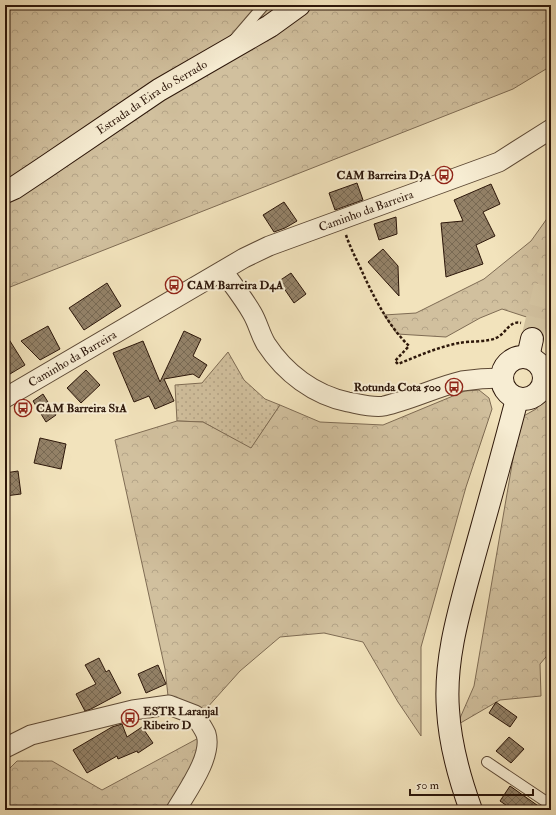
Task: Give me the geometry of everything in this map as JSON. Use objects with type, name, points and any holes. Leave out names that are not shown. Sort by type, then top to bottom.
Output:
[{"type":"main road","name":"Estrada da Eira do Serrado","points":[[5,192],[14,188],[159,90],[270,26],[299,5]]},
{"type":"main road","points":[[471,810],[461,784],[452,751],[448,708],[452,651],[460,608],[515,405],[523,400],[536,396],[548,378],[542,368],[533,359],[530,348],[522,357],[510,361],[503,372],[502,378],[506,391],[515,405]]},
{"type":"street","name":"Caminho da Barreira","points":[[5,398],[244,258],[269,246],[499,162],[551,129]]},
{"type":"street","points":[[223,271],[252,313],[266,343],[279,362],[301,382],[338,400],[364,405],[382,406],[461,382],[502,378]]},
{"type":"street","points":[[5,748],[31,735],[133,710],[169,705],[195,715],[206,734],[206,753],[199,771],[176,810]]},
{"type":"lane","points":[[219,56],[264,5]]},
{"type":"lane","points":[[487,762],[551,805]]},
{"type":"path","points":[[341,220],[350,247],[379,308],[397,334],[409,346],[395,361],[398,364],[431,350],[458,343],[496,338],[503,334]]},
{"type":"green space","points":[[20,5],[551,5],[551,66],[513,89],[5,289],[5,9]]},
{"type":"green space","points":[[551,213],[551,336],[545,323],[502,309],[480,318],[446,337],[397,334],[384,315],[416,313],[484,279],[531,241]]},
{"type":"green space","points":[[228,352],[244,380],[265,399],[280,405],[251,449],[203,422],[177,421],[175,385],[202,383]]},
{"type":"green space","points":[[479,390],[489,398],[492,409],[466,487],[421,647],[421,736],[398,702],[363,642],[324,633],[280,637],[240,671],[197,719],[169,705],[165,669],[115,440],[177,421],[203,422],[251,448],[280,405],[320,422],[383,425],[465,391]]},
{"type":"green space","points":[[551,395],[551,651],[540,664],[541,696],[500,700],[457,725],[474,686],[520,418],[536,409]]},
{"type":"green space","points":[[206,734],[176,810],[5,810],[5,773],[17,761],[52,761],[102,790]]},
{"type":"building","points":[[357,183],[363,200],[335,210],[329,193]]},
{"type":"building","points":[[491,184],[500,204],[483,212],[495,236],[476,245],[483,264],[446,277],[441,223],[463,221],[454,200]]},
{"type":"building","points":[[284,202],[297,221],[274,232],[263,215]]},
{"type":"building","points":[[396,217],[397,234],[379,240],[374,224]]},
{"type":"building","points":[[383,249],[398,266],[399,296],[368,262]]},
{"type":"building","points":[[291,273],[306,294],[294,303],[279,281]]},
{"type":"building","points":[[107,283],[121,306],[84,330],[69,308]]},
{"type":"building","points":[[48,326],[60,349],[40,360],[21,341]]},
{"type":"building","points":[[184,331],[201,339],[193,356],[207,365],[199,378],[193,374],[164,379],[174,401],[155,409],[149,396],[134,402],[113,353],[143,341],[160,382]]},
{"type":"building","points":[[5,333],[25,365],[5,377]]},
{"type":"building","points":[[86,370],[100,385],[81,403],[67,388]]},
{"type":"building","points":[[43,394],[56,415],[46,422],[33,401]]},
{"type":"building","points":[[40,438],[66,444],[61,469],[34,463]]},
{"type":"building","points":[[18,471],[21,494],[5,496],[5,473]]},
{"type":"building","points":[[99,658],[106,672],[109,670],[121,693],[85,711],[76,694],[96,684],[85,665]]},
{"type":"building","points":[[158,665],[166,684],[146,693],[138,674]]},
{"type":"building","points":[[496,702],[517,717],[510,727],[489,713]]},
{"type":"building","points":[[122,724],[127,737],[142,727],[153,743],[138,753],[137,751],[118,759],[117,756],[87,773],[73,750],[112,727]]},
{"type":"building","points":[[509,737],[524,749],[511,763],[496,751]]},
{"type":"building","points":[[510,786],[544,810],[513,810],[500,801]]},
{"type":"tunnel","points":[[532,339],[551,261]]},
{"type":"place","name":"CAM Barreira D3A","points":[[444,175]]},
{"type":"place","name":"CAM Barreira D4A","points":[[174,285]]},
{"type":"place","name":"Rotunda Cota 500","points":[[454,387]]},
{"type":"place","name":"CAM Barreira S1A","points":[[23,408]]},
{"type":"place","name":"ESTR Laranjal Ribeiro D","points":[[130,718]]}]
